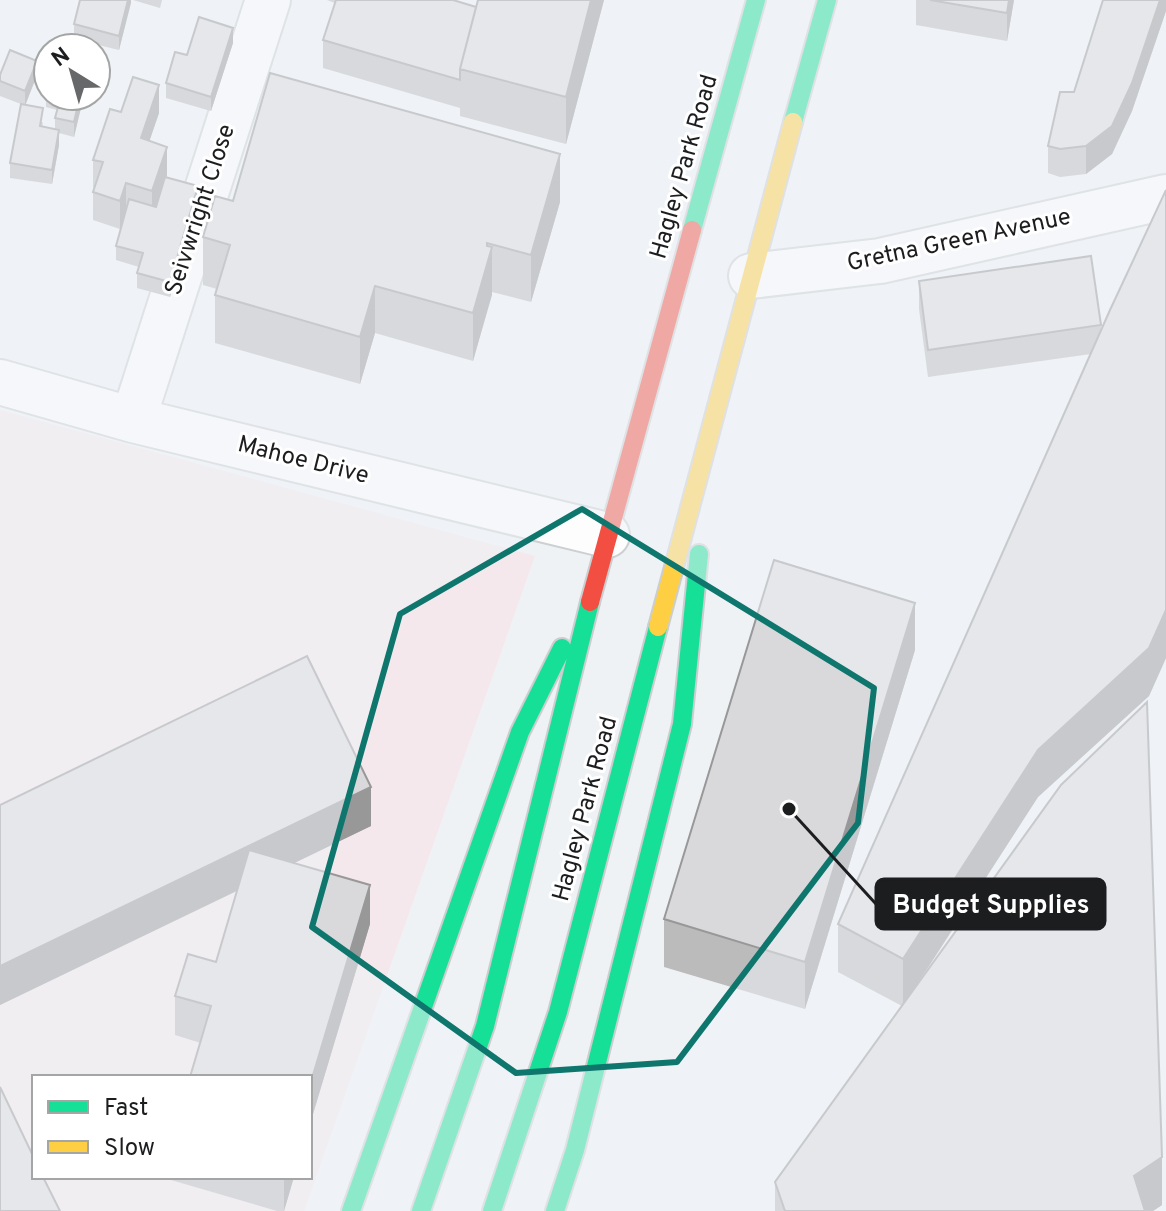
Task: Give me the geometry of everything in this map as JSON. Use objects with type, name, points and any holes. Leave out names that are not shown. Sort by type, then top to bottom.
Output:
[{"type":"main road","name":"Hagley Park Road","points":[[421,1211],[485,1026],[607,535],[756,0]]},
{"type":"main road","name":"Hagley Park Road","points":[[492,1211],[558,1012],[713,416],[827,0]]},
{"type":"main road","name":"Hagley Park Road","points":[[555,1211],[575,1150],[682,724],[713,416]]},
{"type":"main road","name":"Hagley Park Road","points":[[351,1211],[520,732],[598,578]]},
{"type":"street","name":"Seivwright Close","points":[[133,420],[268,0]]},
{"type":"street","name":"Gretna Green Avenue","points":[[751,276],[880,261],[1166,197]]},
{"type":"street","name":"Mahoe Drive","points":[[0,382],[133,420],[607,535]]},
{"type":"highlighted area","points":[[582,509],[874,688],[858,823],[677,1062],[516,1073],[312,927],[400,614]]},
{"type":"shaded area","points":[[0,410],[535,556],[304,1211],[0,1211]]},
{"type":"building","points":[[80,0],[128,0],[119,36],[74,24]]},
{"type":"building","points":[[336,0],[453,0],[476,7],[460,80],[323,40]]},
{"type":"building","points":[[478,0],[591,0],[566,97],[460,69]]},
{"type":"building","points":[[930,0],[1009,0],[1007,13]]},
{"type":"building","points":[[1103,0],[1160,0],[1132,83],[1112,126],[1086,146],[1060,149],[1048,146],[1060,92],[1074,92]]},
{"type":"building","points":[[199,17],[233,28],[211,97],[166,83],[175,52],[187,55]]},
{"type":"building","points":[[10,50],[32,59],[32,74],[25,91],[0,81]]},
{"type":"building","points":[[270,73],[560,154],[531,255],[487,243],[492,247],[473,313],[375,286],[360,337],[215,295],[230,245],[203,237],[215,196],[233,201]]},
{"type":"building","points":[[133,77],[159,85],[141,138],[167,147],[152,191],[126,183],[120,201],[93,192],[103,162],[93,160],[109,112],[112,110],[121,112]]},
{"type":"building","points":[[21,104],[32,106],[32,112],[42,112],[40,126],[59,130],[52,170],[10,163]]},
{"type":"building","points":[[57,112],[76,112],[74,122],[55,118]]},
{"type":"building","points":[[165,177],[198,186],[170,282],[137,273],[143,253],[116,246],[129,199],[156,207]]},
{"type":"building","points":[[1166,190],[1166,610],[1149,648],[1038,750],[903,959],[838,924]]},
{"type":"building","points":[[1091,256],[1101,325],[928,350],[919,281]]},
{"type":"building","points":[[774,560],[915,603],[805,962],[664,919]]},
{"type":"building","points":[[307,656],[371,787],[0,966],[0,805]]},
{"type":"building","points":[[1147,702],[1162,1157],[1134,1176],[1145,1211],[785,1211],[775,1182],[1061,785]]},
{"type":"building","points":[[249,850],[370,885],[312,1078],[312,1075],[191,1075],[211,1006],[175,996],[188,954],[216,962]]},
{"type":"building","points":[[0,1087],[32,1154],[32,1179],[44,1179],[60,1211],[0,1211]]},
{"type":"traffic: fast","points":[[692,230],[756,0]]},
{"type":"traffic: fast","points":[[793,122],[827,0]]},
{"type":"traffic: fast","points":[[555,1211],[575,1150],[682,724],[699,554]]},
{"type":"traffic: fast","points":[[421,1211],[485,1026],[590,602]]},
{"type":"traffic: fast","points":[[492,1211],[558,1012],[658,627]]},
{"type":"traffic: fast","points":[[351,1211],[520,732],[562,648]]},
{"type":"traffic: slow","points":[[658,627],[793,122]]},
{"type":"traffic: jam","points":[[590,602],[692,230]]},
{"type":"place","name":"Budget Supplies","points":[[789,809]]}]
